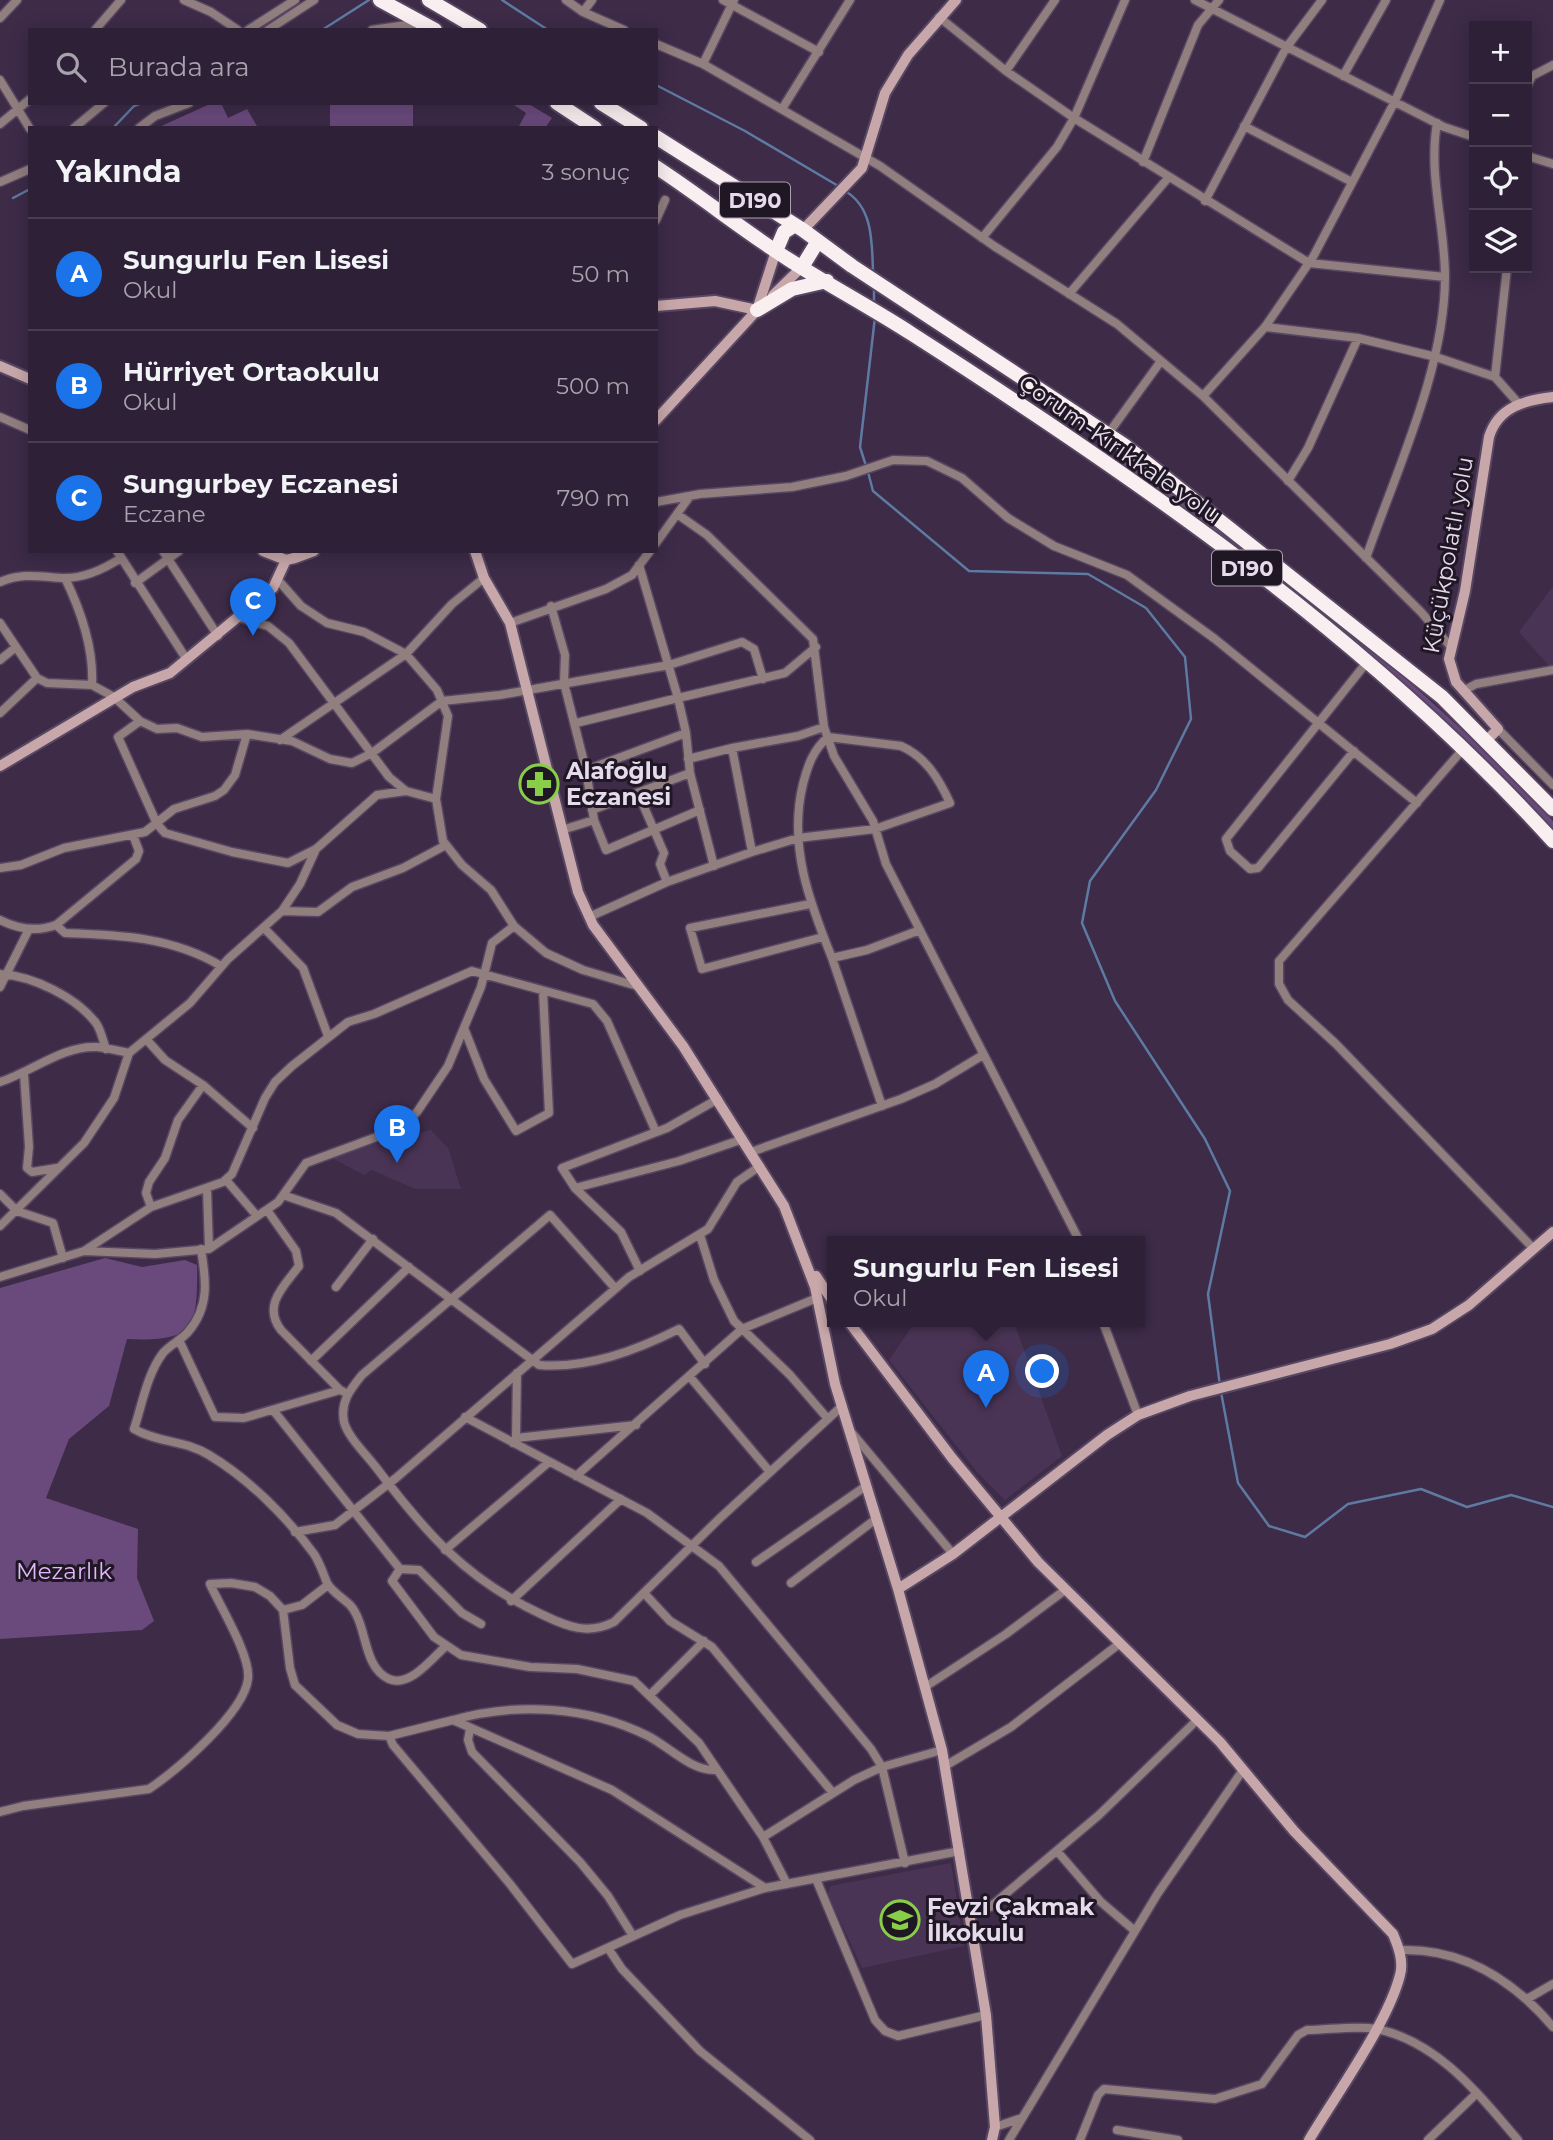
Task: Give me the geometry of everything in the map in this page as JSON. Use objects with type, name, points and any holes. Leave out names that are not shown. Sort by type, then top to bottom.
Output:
[{"type":"highway","points":[[380,0],[429,26]]},
{"type":"highway","points":[[429,0],[477,28]]},
{"type":"highway","points":[[560,105],[592,126]]},
{"type":"highway","points":[[604,105],[638,126]]},
{"type":"highway","name":"Çorum-Kırıkkale yolu","points":[[658,138],[799,227],[852,266],[1108,434],[1370,637],[1443,697],[1553,809]]},
{"type":"highway","name":"Çorum-Kırıkkale yolu","points":[[658,168],[776,251],[911,333],[1152,496],[1367,662],[1464,748],[1553,841]]},
{"type":"highway","points":[[776,251],[784,232],[799,227]]},
{"type":"highway","points":[[802,267],[818,241]]},
{"type":"highway","points":[[757,310],[792,289],[833,284]]},
{"type":"street","points":[[0,18],[17,0]]},
{"type":"street","points":[[97,28],[121,0]]},
{"type":"street","points":[[184,0],[211,12],[235,28]]},
{"type":"street","points":[[251,28],[295,0]]},
{"type":"street","points":[[271,28],[314,0]]},
{"type":"street","points":[[566,0],[583,12],[619,28]]},
{"type":"street","points":[[583,12],[592,0]]},
{"type":"street","points":[[723,0],[733,3],[819,52]]},
{"type":"street","points":[[782,109],[850,0]]},
{"type":"street","points":[[799,227],[829,202],[864,163],[886,93],[908,55],[956,0]]},
{"type":"street","points":[[1006,71],[1055,0]]},
{"type":"street","points":[[982,237],[1056,147],[1074,118],[1125,0]]},
{"type":"street","points":[[1195,0],[1437,123],[1469,136]]},
{"type":"street","points":[[1143,162],[1198,25],[1219,0]]},
{"type":"street","points":[[1205,201],[1286,48],[1322,0]]},
{"type":"street","points":[[1343,76],[1386,0]]},
{"type":"street","points":[[1203,396],[1265,327],[1309,263],[1395,101],[1440,0]]},
{"type":"street","points":[[703,64],[733,3]]},
{"type":"street","points":[[939,17],[1006,71],[1074,118],[1309,263],[1445,277]]},
{"type":"street","points":[[400,28],[429,26]]},
{"type":"street","points":[[658,45],[703,64],[782,109],[1117,324],[1203,396],[1433,624],[1451,647]]},
{"type":"street","points":[[1528,84],[1532,76],[1553,65]]},
{"type":"street","points":[[0,80],[28,126]]},
{"type":"street","points":[[0,124],[28,101]]},
{"type":"street","points":[[76,126],[102,105]]},
{"type":"street","points":[[142,126],[155,116],[184,105]]},
{"type":"street","points":[[1366,558],[1436,358],[1445,277],[1433,165],[1437,123]]},
{"type":"street","points":[[1244,126],[1352,182]]},
{"type":"street","points":[[1532,158],[1553,164]]},
{"type":"street","points":[[0,181],[28,170]]},
{"type":"street","points":[[1069,294],[1168,178]]},
{"type":"street","points":[[658,216],[665,200]]},
{"type":"street","points":[[757,310],[776,251]]},
{"type":"street","points":[[658,417],[757,310],[802,267]]},
{"type":"street","points":[[1494,377],[1506,273]]},
{"type":"street","points":[[658,306],[715,302],[757,310]]},
{"type":"street","points":[[1265,327],[1358,338],[1436,358],[1494,377],[1519,404],[1553,397]]},
{"type":"street","points":[[1288,481],[1308,448],[1358,338]]},
{"type":"street","points":[[1108,434],[1161,361]]},
{"type":"street","points":[[0,366],[28,378]]},
{"type":"street","name":"Küçükpolatlı yolu","points":[[1498,729],[1463,691],[1449,666],[1465,591],[1489,437],[1498,418],[1519,404]]},
{"type":"street","points":[[0,417],[28,429]]},
{"type":"street","points":[[658,502],[690,496],[792,487],[911,458],[927,461],[962,478],[1008,518],[1054,547],[1127,575],[1215,639],[1417,803]]},
{"type":"street","points":[[658,540],[690,496]]},
{"type":"street","points":[[677,514],[707,536],[811,635],[816,648],[824,727],[834,756],[875,829],[886,864],[1077,1236]]},
{"type":"street","points":[[0,766],[114,698],[170,673],[218,636],[278,580],[293,556],[272,553]]},
{"type":"street","points":[[474,553],[510,623],[529,688],[578,892],[589,917],[718,1099],[784,1206],[817,1298],[842,1406],[898,1589],[942,1750],[986,2015],[995,2127],[992,2140]]},
{"type":"street","points":[[510,623],[551,606],[606,589],[632,575],[648,553]]},
{"type":"street","points":[[0,582],[32,574],[65,578],[94,573],[119,555],[187,660]]},
{"type":"street","points":[[135,583],[165,555],[218,636]]},
{"type":"street","points":[[639,565],[678,698],[690,773],[714,866]]},
{"type":"street","points":[[281,740],[406,654],[482,573]]},
{"type":"street","points":[[65,578],[83,618],[93,665],[92,685]]},
{"type":"street","points":[[278,580],[301,606],[327,623],[364,632],[406,654],[437,690],[448,716],[436,799],[446,845],[461,865],[491,890],[514,926],[546,953],[583,970],[637,986]]},
{"type":"street","points":[[551,606],[565,655],[564,683],[576,723],[594,821],[606,850],[700,810]]},
{"type":"street","points":[[240,618],[268,626],[289,643],[389,776],[406,792]]},
{"type":"street","points":[[0,623],[37,678],[47,683],[92,685],[114,698],[140,721],[157,729],[177,728],[202,737],[247,734],[292,741],[330,759],[352,763],[372,753],[442,701],[500,695],[669,665],[746,643],[754,649],[763,679]]},
{"type":"street","points":[[0,660],[16,647]]},
{"type":"street","points":[[576,723],[790,671],[816,648]]},
{"type":"street","points":[[1354,751],[1261,866],[1250,869],[1230,851],[1226,839],[1367,662]]},
{"type":"street","points":[[1463,691],[1485,682],[1553,670]]},
{"type":"street","points":[[0,713],[37,678]]},
{"type":"street","points":[[140,721],[118,737],[157,824],[172,836],[288,863],[316,849],[377,795],[406,792],[436,799]]},
{"type":"street","points":[[688,759],[798,736],[824,727]]},
{"type":"street","points":[[1487,740],[1498,729],[1553,785]]},
{"type":"street","points":[[586,770],[685,733]]},
{"type":"street","points":[[0,868],[21,865],[64,848],[145,832],[174,809],[224,790],[235,775],[247,734]]},
{"type":"street","points":[[589,917],[667,882],[752,852],[797,838],[875,829],[950,803],[942,786],[921,757],[911,750],[901,746],[828,737]]},
{"type":"street","points":[[828,737],[809,763],[797,809],[797,838],[810,904],[832,958],[882,1106]]},
{"type":"street","points":[[732,748],[752,852]]},
{"type":"street","points":[[1464,748],[1279,961],[1279,984],[1288,1000],[1336,1044],[1534,1249]]},
{"type":"street","points":[[592,810],[690,773]]},
{"type":"street","points":[[638,793],[664,853],[660,864],[667,882]]},
{"type":"street","points":[[562,830],[594,821]]},
{"type":"street","points":[[0,920],[18,928],[29,929],[45,929],[56,925],[136,859],[139,851],[132,835]]},
{"type":"street","points":[[282,911],[318,912],[352,887],[403,868],[446,845]]},
{"type":"street","points":[[0,1226],[84,1143],[109,1106],[129,1053],[190,1003],[221,966],[282,911],[300,884],[316,849]]},
{"type":"street","points":[[810,904],[690,928],[702,969],[823,937]]},
{"type":"street","points":[[56,925],[65,933],[151,938],[200,953],[221,966]]},
{"type":"street","points":[[84,1251],[155,1254],[205,1249],[267,1210],[283,1195],[306,1163],[401,1128],[418,1112],[444,1072],[464,1028],[492,943],[514,926]]},
{"type":"street","points":[[264,928],[303,968],[328,1036]]},
{"type":"street","points":[[0,987],[3,974],[29,929]]},
{"type":"street","points":[[832,958],[867,950],[920,930]]},
{"type":"street","points":[[0,1277],[84,1251],[151,1208],[226,1180],[232,1174],[275,1082],[328,1036],[348,1023],[472,971],[593,1004],[607,1021],[656,1132]]},
{"type":"street","points":[[3,974],[49,988],[76,1004],[97,1025],[106,1049]]},
{"type":"street","points":[[464,1028],[484,1079],[516,1131],[549,1113],[542,991]]},
{"type":"street","points":[[146,1039],[178,1071],[203,1085],[253,1128]]},
{"type":"street","points":[[0,1082],[24,1074],[71,1050],[106,1049],[129,1053]]},
{"type":"street","points":[[751,1152],[882,1106],[935,1084],[983,1055]]},
{"type":"street","points":[[24,1074],[29,1147],[27,1168],[34,1172],[57,1168]]},
{"type":"street","points":[[151,1208],[146,1193],[149,1182],[165,1158],[177,1120],[203,1085]]},
{"type":"street","points":[[640,1271],[621,1232],[575,1188],[562,1168],[656,1132],[718,1099]]},
{"type":"street","points":[[575,1188],[679,1161],[743,1139]]},
{"type":"street","points":[[295,1532],[335,1525],[388,1484],[615,1289],[700,1235],[722,1210],[737,1182],[760,1166]]},
{"type":"street","points":[[226,1180],[257,1216]]},
{"type":"street","points":[[206,1189],[206,1294],[190,1330],[163,1354],[151,1376],[134,1429],[149,1438],[186,1443],[211,1455],[260,1494],[315,1555],[328,1585],[357,1615],[370,1656],[386,1678],[399,1681],[410,1678],[446,1646]]},
{"type":"street","points":[[0,1194],[17,1212],[53,1223],[63,1258]]},
{"type":"street","points":[[283,1195],[336,1213],[533,1361],[544,1365],[604,1357],[637,1349],[679,1329],[705,1364]]},
{"type":"street","points":[[267,1210],[296,1251],[299,1266],[275,1297],[274,1318],[311,1361],[344,1391]]},
{"type":"street","points":[[179,1340],[215,1417],[243,1418],[344,1391],[450,1297],[550,1215],[615,1289]]},
{"type":"street","points":[[898,1589],[953,1554],[1107,1435],[1138,1415],[1190,1396],[1223,1390],[1390,1344],[1432,1329],[1469,1305],[1553,1232]]},
{"type":"street","points":[[700,1235],[725,1306],[742,1329],[790,1375],[828,1419]]},
{"type":"street","points":[[336,1287],[373,1239]]},
{"type":"street","points":[[804,1259],[827,1293]]},
{"type":"street","points":[[311,1361],[409,1267]]},
{"type":"street","points":[[576,1476],[742,1329],[817,1298]]},
{"type":"street","points":[[853,1327],[1000,1519],[1065,1590],[1197,1720],[1294,1831],[1393,1934],[1400,1950],[1400,1974],[1376,2029],[1309,2140]]},
{"type":"street","points":[[1105,1327],[1138,1415]]},
{"type":"street","points":[[514,1440],[517,1374]]},
{"type":"street","points":[[690,1377],[770,1472]]},
{"type":"street","points":[[344,1391],[343,1412],[346,1427],[388,1484],[445,1550],[473,1576],[512,1601],[567,1626],[590,1630],[614,1622],[842,1406]]},
{"type":"street","points":[[273,1410],[400,1569],[419,1570],[462,1613],[481,1624]]},
{"type":"street","points":[[465,1417],[514,1440],[549,1462],[647,1513],[719,1566],[871,1749],[882,1767],[905,1863]]},
{"type":"street","points":[[514,1440],[636,1425]]},
{"type":"street","points":[[849,1429],[953,1554]]},
{"type":"street","points":[[445,1550],[549,1462]]},
{"type":"street","points":[[756,1562],[866,1486]]},
{"type":"street","points":[[512,1601],[621,1499]]},
{"type":"street","points":[[791,1583],[876,1519]]},
{"type":"street","points":[[400,1569],[392,1581],[396,1590],[435,1637],[446,1646],[477,1659],[530,1667],[577,1669],[634,1681],[699,1743],[763,1837],[788,1884]]},
{"type":"street","points":[[0,1812],[70,1799],[149,1789],[164,1779],[221,1725],[243,1698],[248,1679],[245,1660],[210,1584],[232,1583],[255,1587],[270,1596],[283,1610],[291,1674],[299,1690],[330,1720],[346,1730],[364,1735],[389,1735],[503,1710],[589,1714],[622,1724],[650,1737],[694,1764],[715,1770]]},
{"type":"street","points":[[283,1610],[302,1605],[328,1585]]},
{"type":"street","points":[[925,1687],[1006,1634],[1065,1590]]},
{"type":"street","points":[[644,1593],[670,1621],[704,1641],[726,1661],[833,1793]]},
{"type":"street","points":[[650,1695],[704,1641]]},
{"type":"street","points":[[944,1766],[1011,1727],[1119,1644]]},
{"type":"street","points":[[453,1720],[612,1790],[765,1888]]},
{"type":"street","points":[[969,1913],[990,1907],[1057,1851],[1099,1815],[1197,1720]]},
{"type":"street","points":[[470,1729],[468,1740],[472,1752],[580,1862],[608,1896],[633,1936]]},
{"type":"street","points":[[389,1735],[393,1745],[510,1884],[572,1964],[680,1914],[765,1888],[960,1851]]},
{"type":"street","points":[[763,1837],[833,1793],[882,1767],[942,1750]]},
{"type":"street","points":[[1009,2140],[1135,1931],[1243,1770]]},
{"type":"street","points":[[1057,1851],[1101,1902],[1135,1931]]},
{"type":"street","points":[[816,1879],[875,2020],[885,2031],[898,2036],[986,2015]]},
{"type":"street","points":[[608,1948],[622,1969],[700,2051],[810,2140]]},
{"type":"street","points":[[1400,1950],[1427,1949],[1451,1955],[1489,1971],[1528,2000],[1553,2027]]},
{"type":"street","points":[[1528,2000],[1553,1984]]},
{"type":"street","points":[[1080,2140],[1098,2095],[1104,2089],[1215,2099],[1262,2084],[1298,2035],[1307,2030],[1376,2029],[1418,2046],[1459,2073],[1518,2140]]},
{"type":"street","points":[[1428,2140],[1477,2093]]},
{"type":"street","points":[[995,2127],[1022,2118]]},
{"type":"street","points":[[1117,2130],[1178,2140]]},
{"type":"shaded area","points":[[1553,586],[1553,666],[1550,667],[1519,632]]},
{"type":"shaded area","points":[[431,1130],[448,1148],[461,1189],[415,1189],[372,1170],[364,1175],[330,1157],[340,1152]]},
{"type":"shaded area","points":[[1016,1327],[1062,1456],[1005,1500],[977,1472],[889,1360],[911,1328]]},
{"type":"shaded area","name":"Fevzi Çakmak İlkokulu","points":[[951,1863],[964,1946],[862,1968],[828,1895],[830,1886]]},
{"type":"green space","points":[[208,105],[222,105],[228,118],[247,109],[257,126],[161,126]]},
{"type":"green space","points":[[330,105],[413,105],[413,126],[330,126]]},
{"type":"green space","points":[[514,105],[530,105],[552,118],[546,126],[519,126],[526,113]]},
{"type":"green space","points":[[1124,456],[1129,456],[1402,675],[1504,770],[1553,821],[1553,832],[1504,781],[1400,684],[1291,594],[1123,465]]},
{"type":"green space","name":"Mezarlık","points":[[105,1258],[142,1267],[185,1260],[197,1265],[193,1317],[188,1327],[179,1334],[166,1338],[127,1339],[109,1406],[69,1439],[46,1498],[138,1529],[137,1578],[154,1621],[142,1630],[0,1639],[0,1288]]},
{"type":"waterway","points":[[325,28],[369,0]]},
{"type":"waterway","points":[[502,0],[545,28]]},
{"type":"waterway","points":[[658,86],[745,131],[840,187]]},
{"type":"waterway","points":[[115,126],[137,105]]},
{"type":"waterway","points":[[13,198],[28,190]]},
{"type":"waterway","points":[[845,191],[861,206],[866,216],[871,237],[873,272]]},
{"type":"waterway","points":[[874,286],[874,303]]},
{"type":"waterway","points":[[866,466],[860,447],[875,317]]},
{"type":"waterway","points":[[868,472],[873,491],[969,571],[1088,574],[1146,608],[1185,657],[1191,719],[1156,790],[1090,881],[1082,923],[1115,1001],[1205,1139],[1230,1191],[1208,1294],[1220,1386]]},
{"type":"waterway","points":[[1221,1392],[1238,1483],[1269,1526],[1305,1537],[1348,1504],[1421,1489],[1467,1507],[1511,1495],[1553,1507]]},
{"type":"place","name":"Sungurbey Eczanesi","points":[[253,636]]},
{"type":"place","name":"Alafoğlu Eczanesi","points":[[539,784]]},
{"type":"place","name":"Hürriyet Ortaokulu","points":[[397,1163]]},
{"type":"place","name":"Sungurlu Fen Lisesi","points":[[986,1408]]},
{"type":"place","name":"Fevzi Çakmak İlkokulu","points":[[900,1920]]}]
